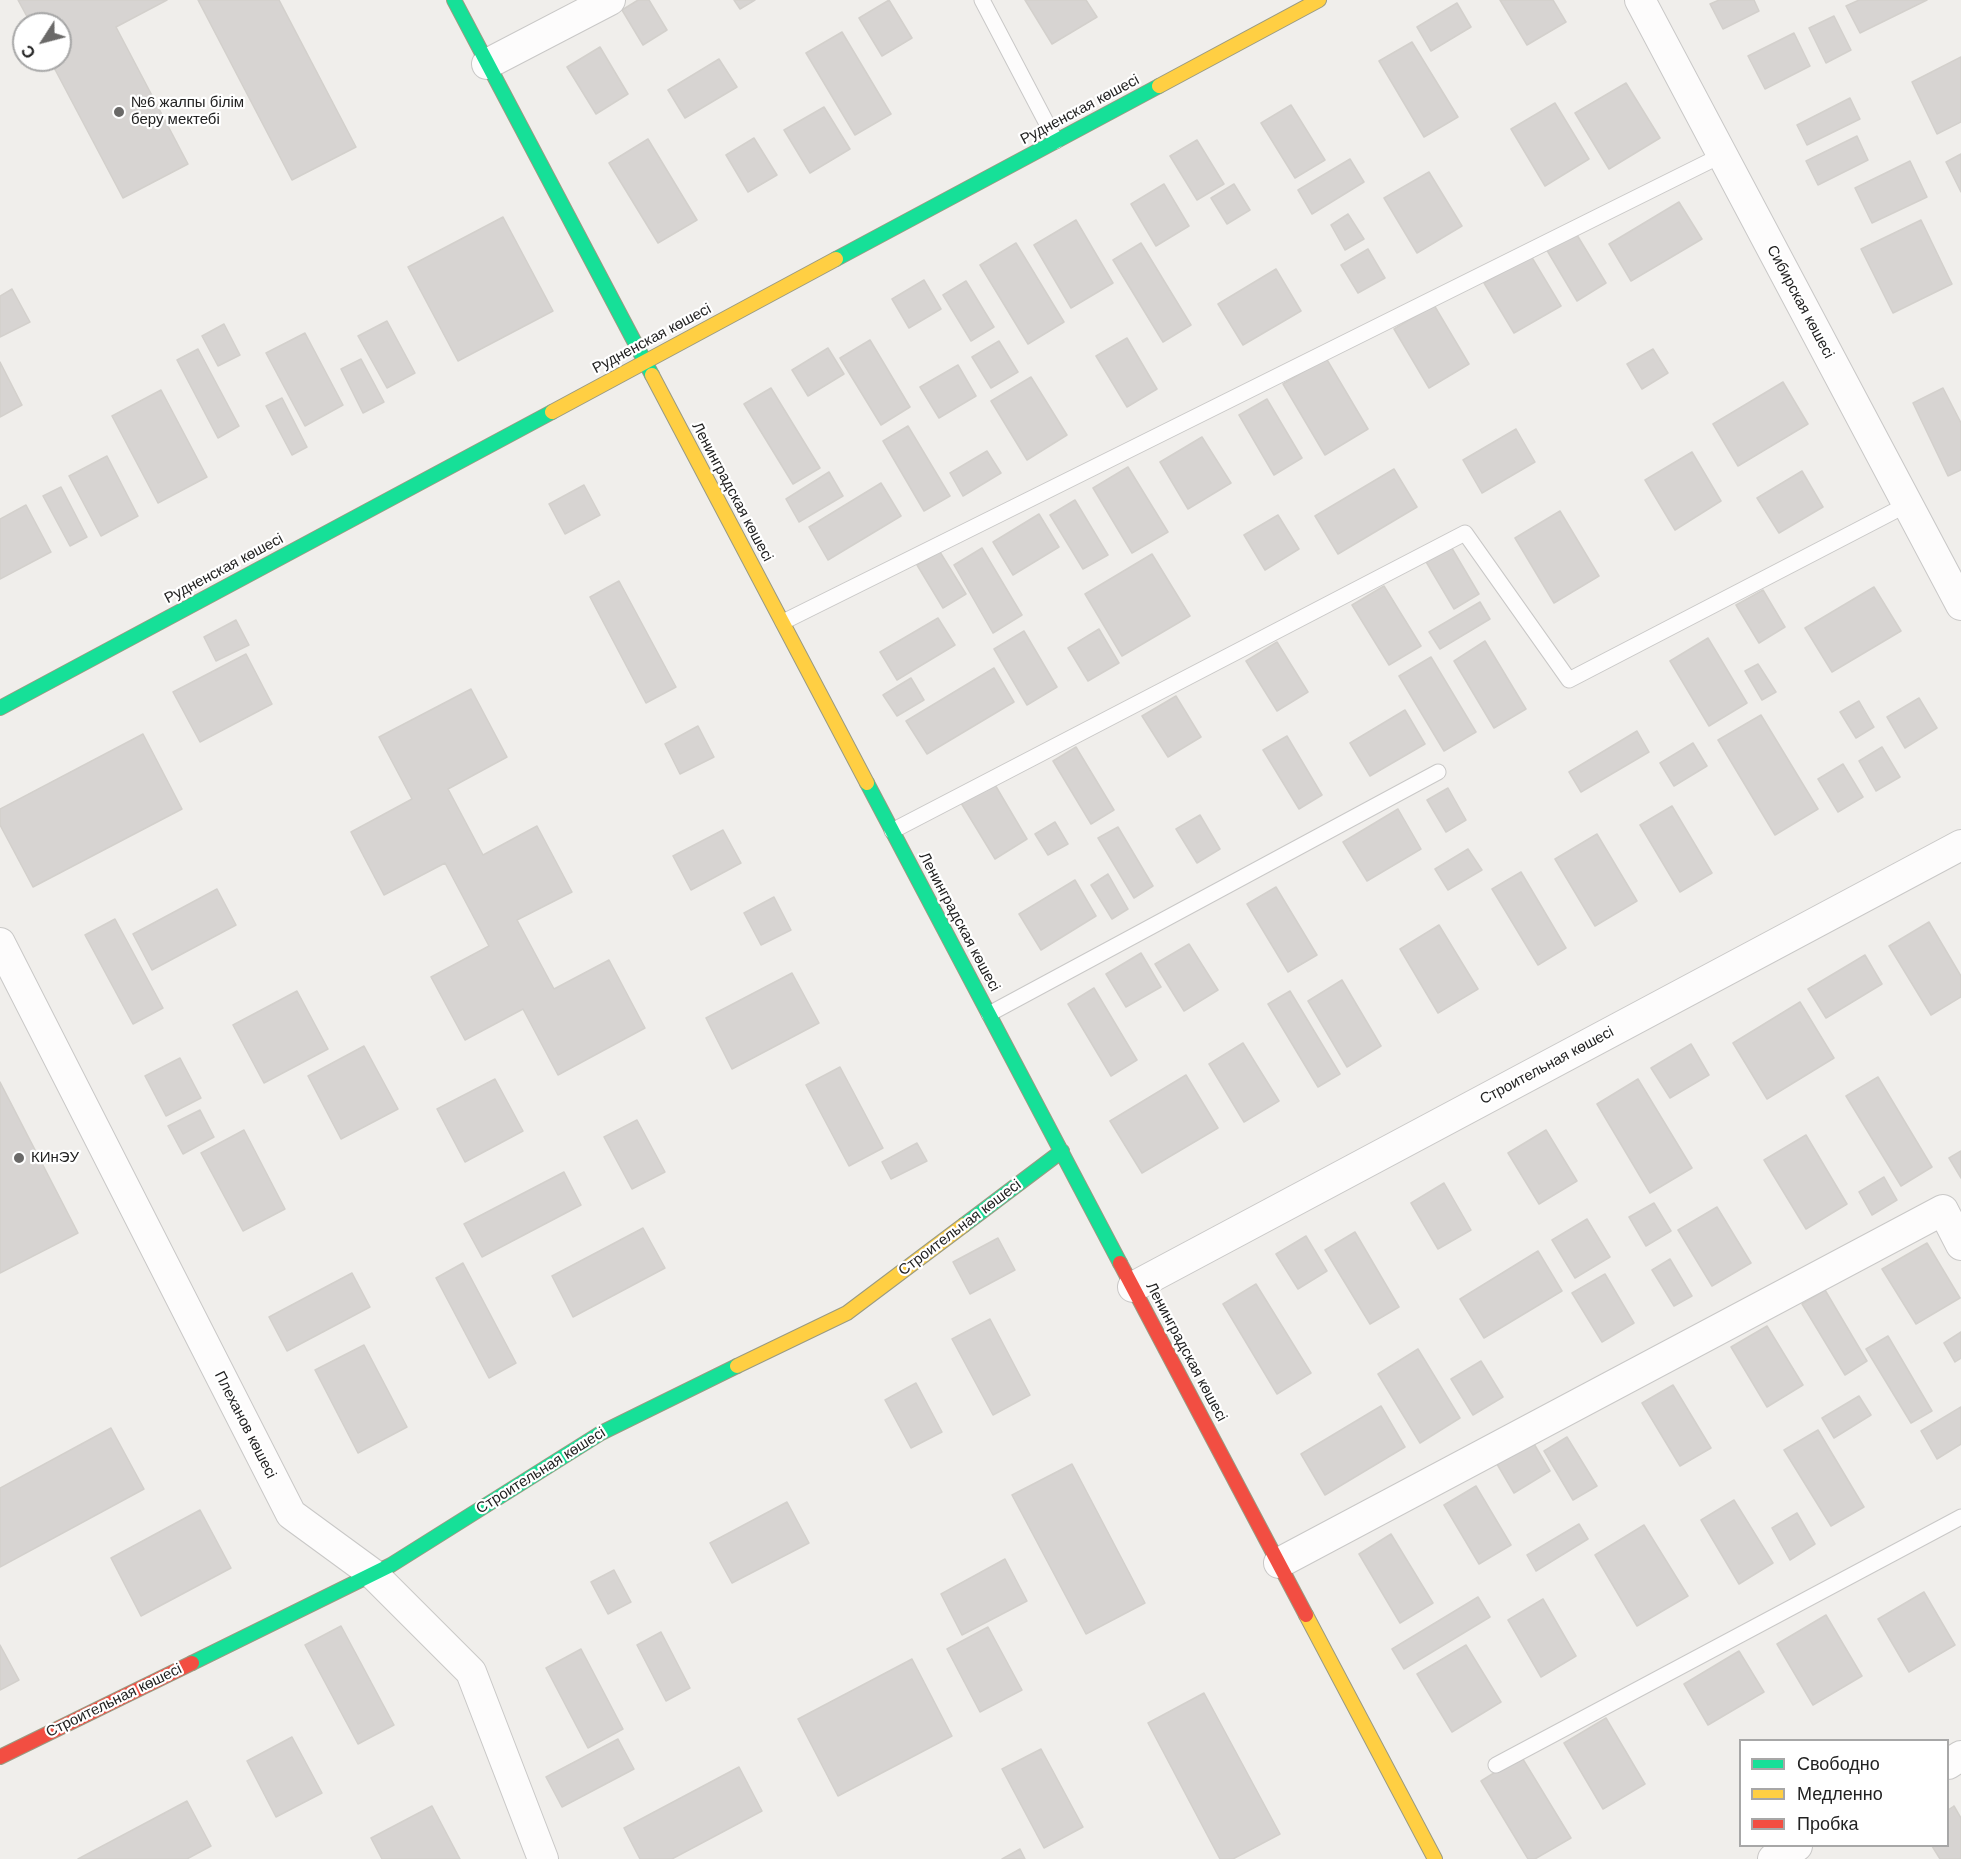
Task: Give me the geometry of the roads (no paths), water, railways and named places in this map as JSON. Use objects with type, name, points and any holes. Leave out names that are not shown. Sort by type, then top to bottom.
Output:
[{"type":"street","name":"Ленинградская көшесі","points":[[454,0],[1435,1859]]},
{"type":"street","points":[[487,64],[610,0]]},
{"type":"street","name":"Сибирская көшесі","points":[[1640,0],[1961,605]]},
{"type":"street","name":"Рудненская көшесі","points":[[0,708],[1317,1]]},
{"type":"street","name":"Строительная көшесі","points":[[1133,1287],[1961,845]]},
{"type":"street","name":"Плеханов көшесі","points":[[0,943],[291,1514],[373,1574],[471,1672],[543,1859]]},
{"type":"street","name":"Строительная көшесі","points":[[0,1757],[391,1565],[602,1432],[847,1313],[1062,1151]]},
{"type":"street","points":[[1279,1563],[1943,1210],[1961,1245]]},
{"type":"street","points":[[1773,1859],[1794,1847]]},
{"type":"lane","points":[[982,0],[1056,141]]},
{"type":"lane","points":[[783,622],[1722,155]]},
{"type":"lane","points":[[892,831],[1465,533],[1569,680],[1908,504]]},
{"type":"lane","points":[[989,1014],[1438,772]]},
{"type":"lane","points":[[1496,1765],[1961,1517]]},
{"type":"place","name":"№6 жалпы білім беру мектебі","points":[[119,112]]},
{"type":"place","name":"КИнЭУ","points":[[19,1158]]}]
